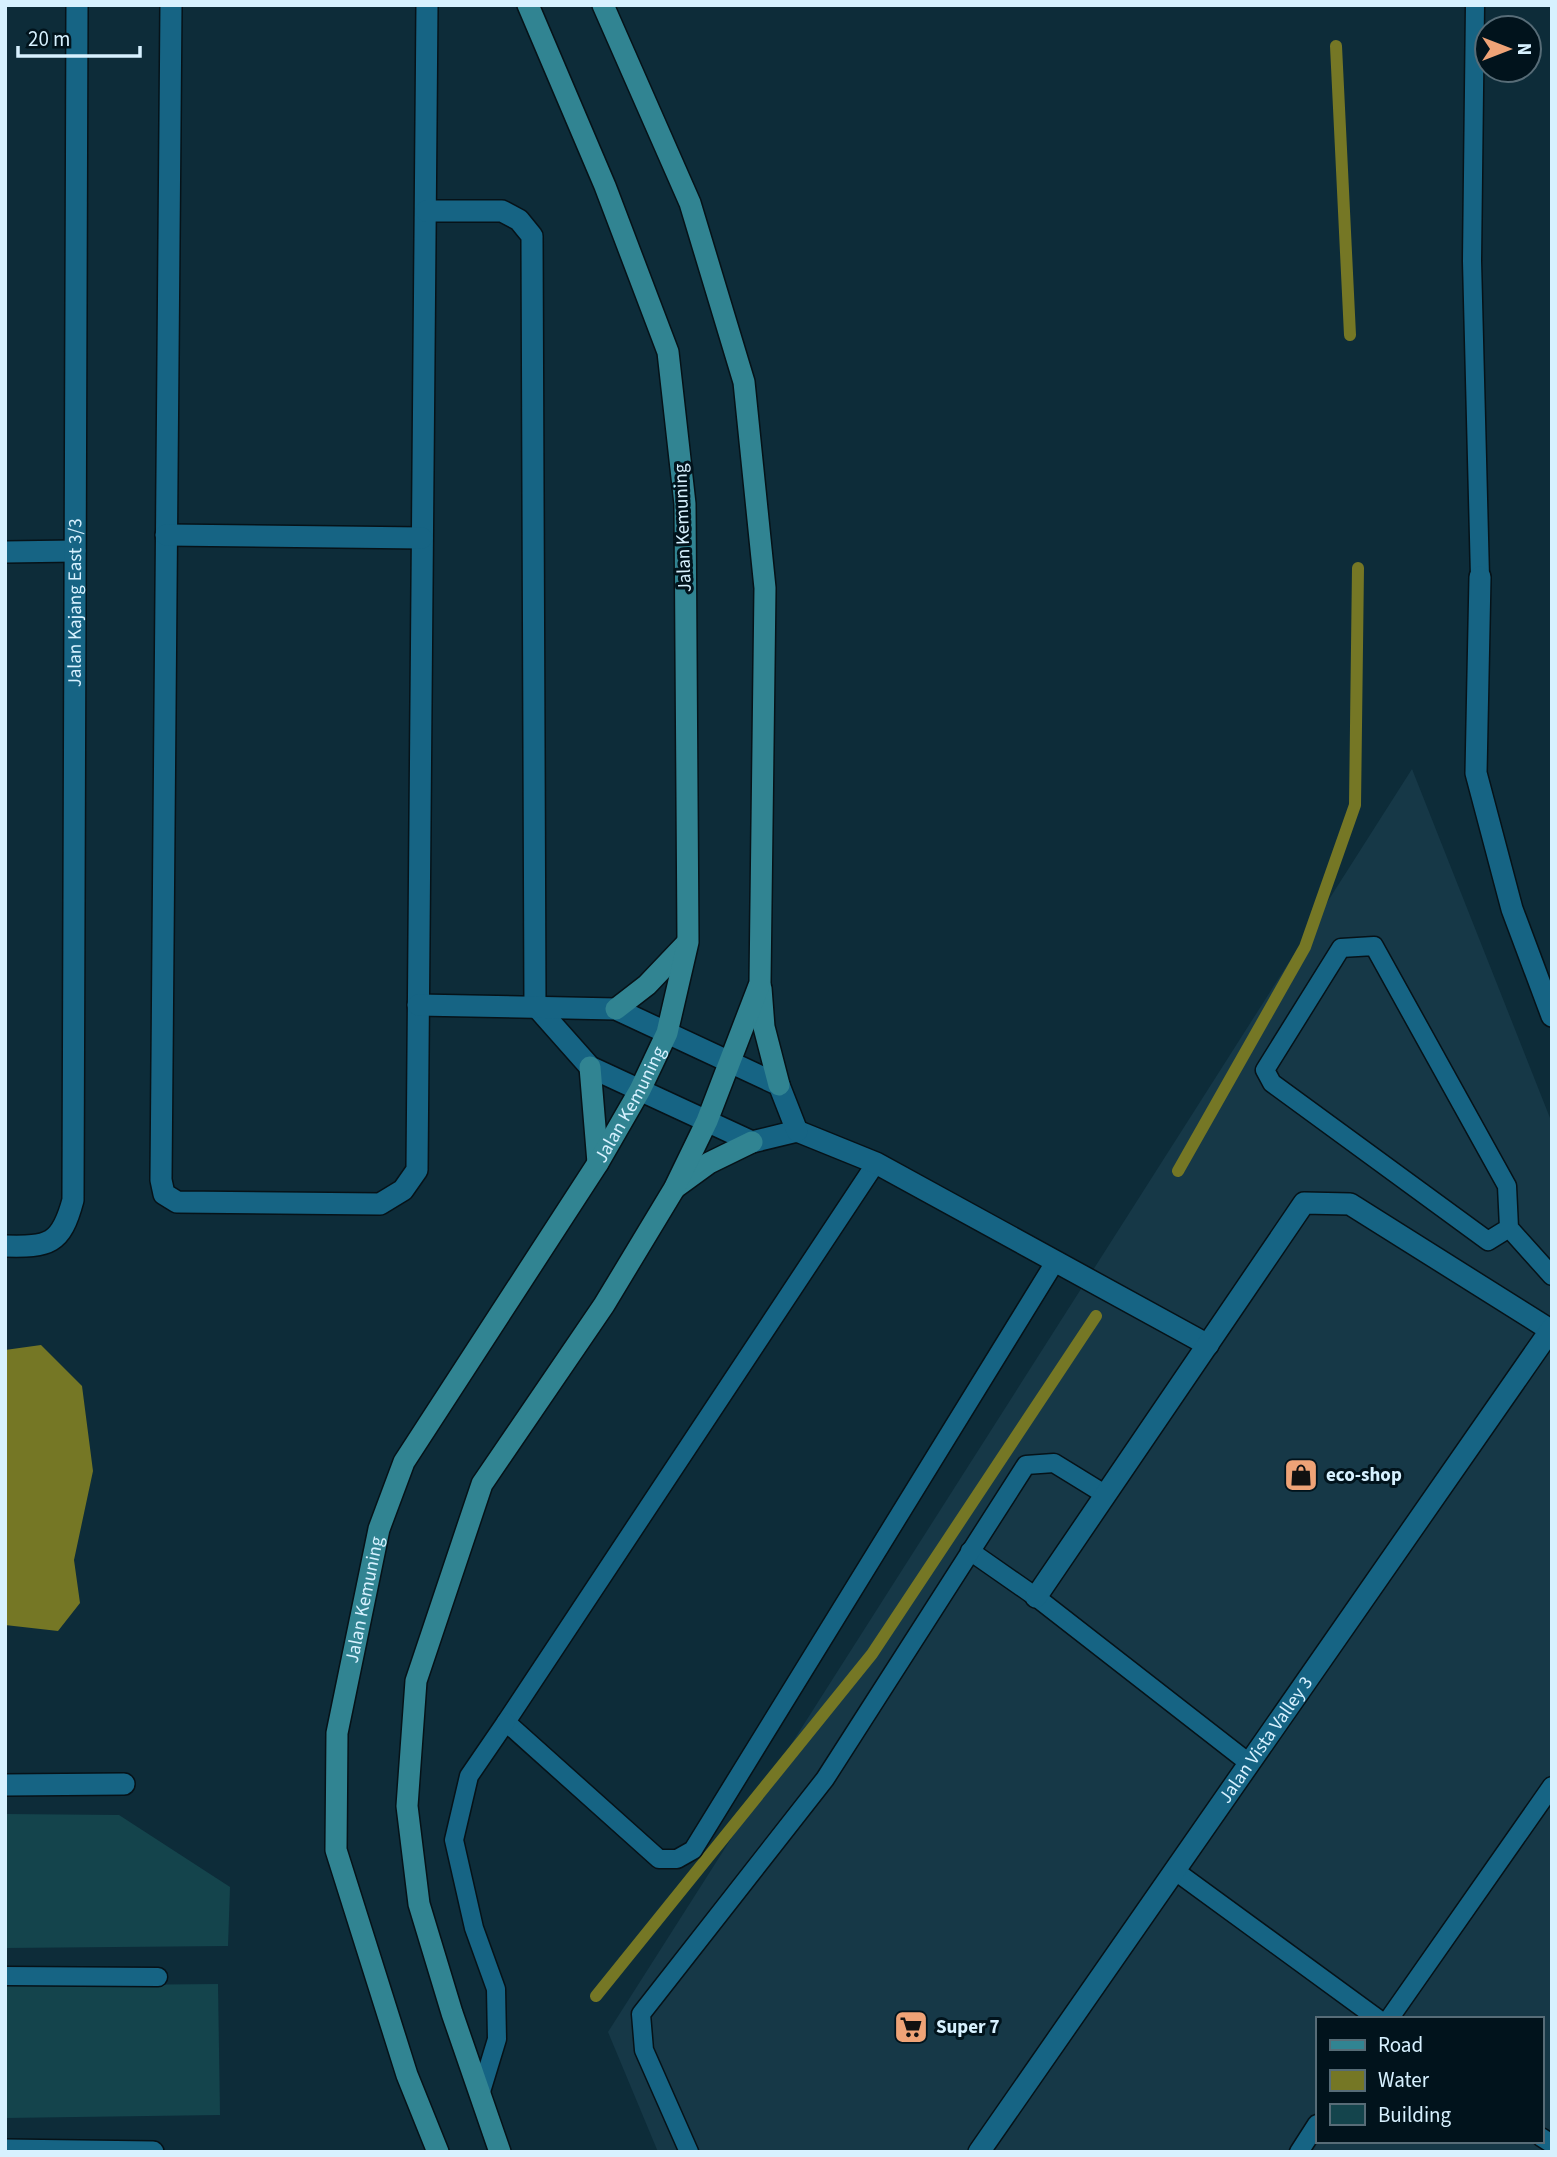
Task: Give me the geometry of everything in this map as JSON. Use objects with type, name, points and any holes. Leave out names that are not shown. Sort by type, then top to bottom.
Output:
[{"type":"street","name":"Jalan Kajang East 3/3","points":[[5,1246],[42,1247],[65,1228],[73,1200],[76,5]]},
{"type":"street","points":[[171,5],[161,1180],[164,1195],[177,1202],[380,1204],[403,1190],[417,1170],[427,5]]},
{"type":"street","name":"Jalan Kemuning","points":[[438,2152],[407,2075],[336,1850],[337,1733],[379,1529],[404,1462],[598,1163],[640,1090],[667,1033],[688,942],[685,504],[668,352],[605,186],[528,5]]},
{"type":"street","points":[[603,5],[690,203],[744,382],[765,588],[760,983],[764,1027],[779,1085],[797,1131]]},
{"type":"street","points":[[426,211],[502,211],[519,219],[532,236],[536,1005],[590,1066],[752,1142]]},
{"type":"street","points":[[166,535],[422,538]]},
{"type":"street","points":[[5,552],[75,551]]},
{"type":"street","points":[[1480,577],[1476,773],[1512,909],[1552,1016]]},
{"type":"street","points":[[616,1009],[647,985],[688,942]]},
{"type":"street","points":[[500,2152],[419,1904],[408,1806],[416,1681],[482,1484],[604,1305],[674,1189],[731,1062],[760,983]]},
{"type":"street","points":[[418,1005],[536,1005],[616,1009],[779,1085]]},
{"type":"street","points":[[590,1066],[598,1163]]},
{"type":"street","points":[[674,1189],[709,1163],[752,1142],[797,1131],[876,1163],[1208,1345]]},
{"type":"street","points":[[1037,1597],[1304,1203],[1350,1204],[1551,1330]]},
{"type":"street","name":"Jalan Vista Valley 3","points":[[979,2152],[1551,1330]]},
{"type":"street","points":[[5,1785],[124,1784]]},
{"type":"street","points":[[5,2150],[153,2152]]},
{"type":"lane","points":[[1475,5],[1472,261],[1480,577]]},
{"type":"lane","points":[[1509,1228],[1488,1241],[1272,1083],[1265,1070],[1341,948],[1374,946],[1507,1186],[1509,1228],[1552,1276]]},
{"type":"lane","points":[[480,2095],[497,2039],[496,1989],[474,1928],[454,1840],[469,1776],[876,1163]]},
{"type":"lane","points":[[506,1722],[659,1859],[677,1859],[693,1850],[1055,1262]]},
{"type":"lane","points":[[689,2152],[644,2050],[641,2014],[825,1779],[1026,1465],[1054,1463],[1106,1495]]},
{"type":"lane","points":[[970,1551],[1037,1597],[1249,1763]]},
{"type":"lane","points":[[1390,2017],[1552,1786]]},
{"type":"lane","points":[[1174,1870],[1375,2017]]},
{"type":"lane","points":[[5,1976],[158,1977]]},
{"type":"lane","points":[[1299,2152],[1316,2126]]},
{"type":"shaded area","points":[[1412,769],[1552,1123],[1552,2152],[658,2152],[608,2032]]},
{"type":"water","points":[[41,1345],[82,1386],[93,1471],[74,1560],[80,1603],[58,1631],[5,1625],[5,1350]]},
{"type":"building","points":[[5,1814],[119,1815],[230,1887],[228,1946],[5,1948]]},
{"type":"building","points":[[218,1984],[220,2115],[5,2118],[5,1986]]},
{"type":"waterway","points":[[1336,46],[1350,335]]},
{"type":"waterway","points":[[1178,1171],[1305,947],[1355,805],[1358,568]]},
{"type":"waterway","points":[[596,1996],[872,1654],[1096,1316]]},
{"type":"place","name":"eco-shop","points":[[1301,1475]]},
{"type":"place","name":"Super 7","points":[[911,2027]]}]
